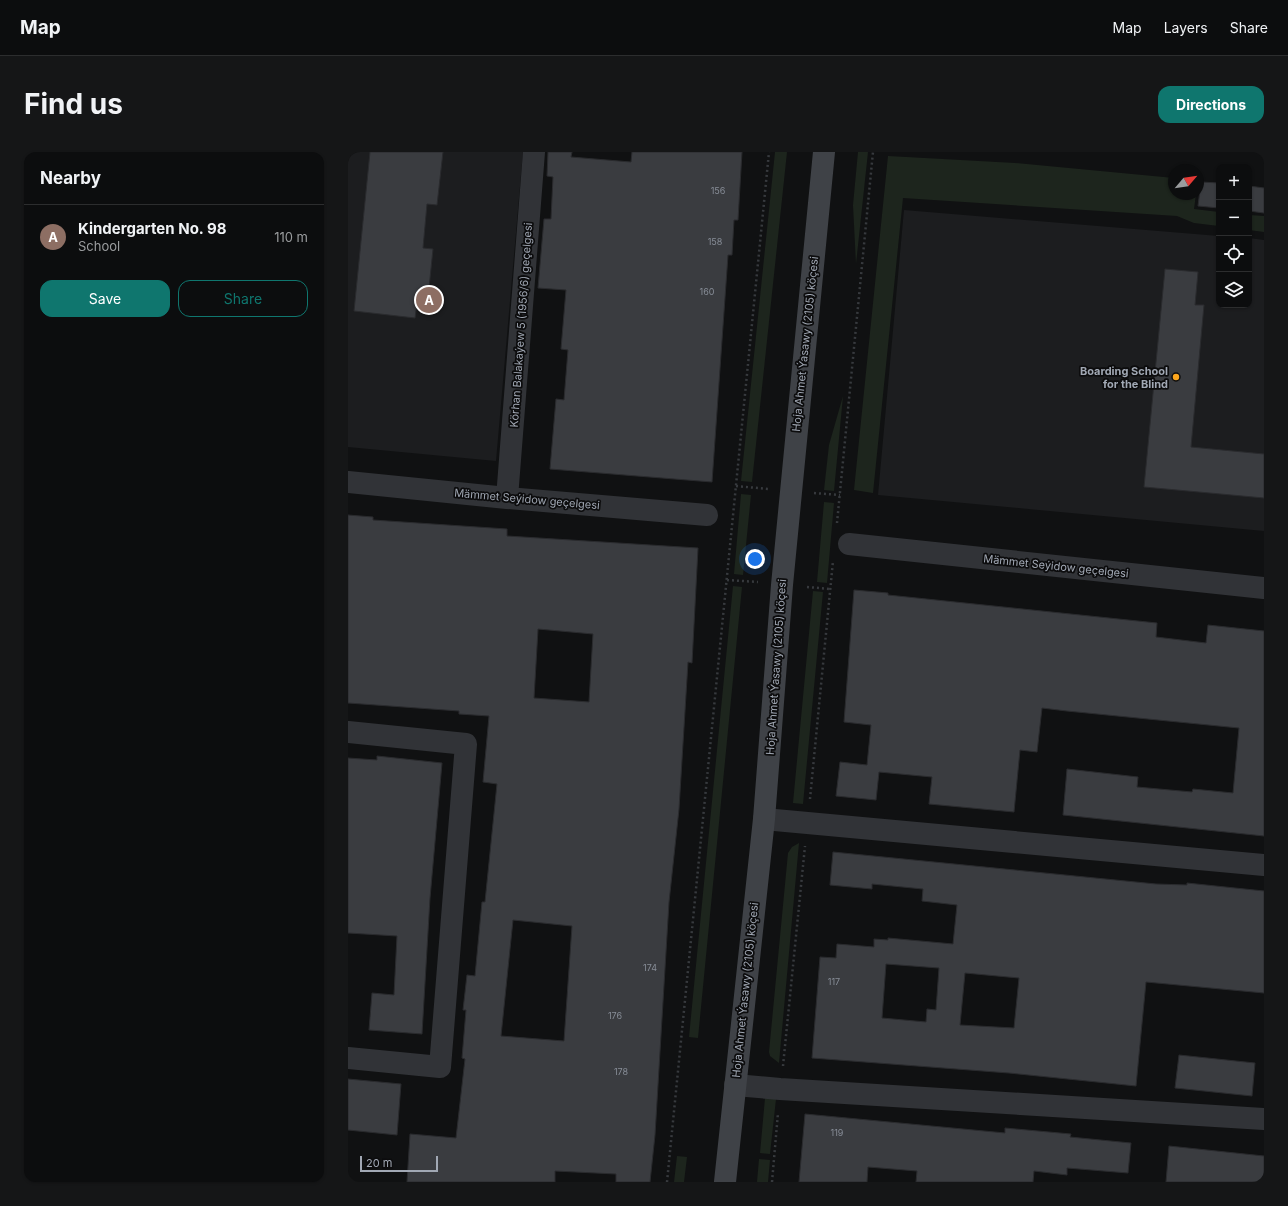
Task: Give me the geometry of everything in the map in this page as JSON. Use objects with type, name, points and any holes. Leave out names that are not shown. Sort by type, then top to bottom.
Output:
[{"type":"street","name":"Körhan Balakaýew 5 (1956/6) geçelgesi","points":[[507,498],[534,152]]},
{"type":"street","name":"Hoja Ahmet Ýasawy (2105) köçesi","points":[[725,1182],[764,819],[782,585],[824,152]]},
{"type":"street","name":"Mämmet Seýidow geçelgesi","points":[[348,482],[507,498],[707,515]]},
{"type":"street","name":"Mämmet Seýidow geçelgesi","points":[[840,543],[1264,588]]},
{"type":"street","points":[[348,732],[466,744],[440,1067],[348,1058]]},
{"type":"street","points":[[764,819],[1264,865]]},
{"type":"street","points":[[735,1085],[1264,1119]]},
{"type":"path","points":[[667,1182],[769,152]]},
{"type":"path","points":[[772,1182],[780,1089],[808,822],[840,543],[873,152]]},
{"type":"shaded area","points":[[348,152],[523,152],[496,461],[348,447]]},
{"type":"shaded area","points":[[775,152],[787,152],[752,482],[741,481]]},
{"type":"shaded area","points":[[858,152],[868,152],[856,264],[853,205]]},
{"type":"shaded area","points":[[888,156],[1015,163],[1168,177],[1168,200],[1195,200],[1194,209],[1216,212],[1216,226],[1194,223],[1177,216],[903,198],[873,493],[854,490]]},
{"type":"shaded area","points":[[904,210],[1216,236],[1216,308],[1252,308],[1252,238],[1264,240],[1264,531],[878,495]]},
{"type":"shaded area","points":[[1252,215],[1264,216],[1264,232],[1252,230]]},
{"type":"shaded area","points":[[843,396],[834,491],[824,490],[829,445]]},
{"type":"shaded area","points":[[741,494],[751,495],[743,575],[734,574]]},
{"type":"shaded area","points":[[824,502],[834,503],[827,583],[817,582]]},
{"type":"shaded area","points":[[733,586],[742,587],[698,1038],[689,1037]]},
{"type":"shaded area","points":[[813,591],[823,592],[803,804],[793,803]]},
{"type":"shaded area","points":[[799,843],[779,1063],[770,1056],[769,1052],[788,853],[792,847]]},
{"type":"shaded area","points":[[765,1098],[776,1099],[770,1154],[760,1153]]},
{"type":"shaded area","points":[[677,1156],[687,1157],[684,1182],[674,1182]]},
{"type":"shaded area","points":[[759,1159],[770,1160],[768,1182],[757,1182]]},
{"type":"building","points":[[370,152],[443,152],[437,205],[427,204],[423,248],[433,249],[428,298],[418,296],[415,318],[354,311]]},
{"type":"building","points":[[548,152],[572,152],[571,157],[631,162],[632,152],[742,152],[738,220],[734,220],[732,255],[728,255],[712,482],[550,469],[556,399],[564,400],[568,350],[561,349],[566,290],[538,288],[544,219],[551,219],[553,177],[547,176]]},
{"type":"building","points":[[1204,182],[1216,183],[1216,208],[1198,206],[1199,200],[1204,200]]},
{"type":"building","points":[[1252,186],[1264,188],[1264,213],[1252,211]]},
{"type":"building","name":"Boarding School for the Blind","points":[[1165,269],[1198,272],[1195,305],[1204,305],[1191,447],[1264,454],[1264,498],[1144,487]]},
{"type":"building","points":[[348,515],[373,517],[373,520],[507,529],[507,536],[698,548],[692,663],[688,662],[679,809],[669,902],[655,1135],[650,1182],[616,1182],[616,1174],[555,1171],[555,1182],[407,1182],[410,1134],[456,1138],[465,1059],[462,1058],[466,1010],[463,1010],[467,975],[475,976],[482,902],[485,902],[497,784],[483,782],[489,716],[459,714],[459,711],[348,703]],"holes":[[[538,629],[593,634],[589,702],[534,698]],[[513,920],[572,926],[564,1041],[501,1036]]]},
{"type":"building","points":[[854,590],[888,593],[888,595],[1157,623],[1156,637],[1206,643],[1208,625],[1264,631],[1264,836],[1063,815],[1067,769],[1138,777],[1137,787],[1192,792],[1193,789],[1233,793],[1239,728],[1042,708],[1037,752],[1020,750],[1014,812],[929,804],[932,777],[879,772],[876,800],[836,796],[840,762],[867,765],[871,725],[844,722]]},
{"type":"building","points":[[377,756],[442,763],[430,898],[422,1034],[369,1030],[372,993],[394,995],[397,936],[348,933],[348,758],[377,760]]},
{"type":"building","points":[[833,852],[1156,884],[1187,885],[1187,883],[1264,891],[1264,993],[1146,982],[1136,1086],[1009,1073],[812,1058],[820,957],[836,958],[837,944],[874,947],[874,939],[888,940],[888,938],[953,944],[957,905],[922,901],[923,889],[872,884],[872,889],[830,885]],"holes":[[[886,964],[939,968],[936,1010],[927,1009],[926,1022],[882,1018]],[[965,973],[1019,978],[1014,1028],[960,1025]]]},
{"type":"building","points":[[1179,1055],[1255,1063],[1252,1096],[1175,1088]]},
{"type":"building","points":[[348,1079],[401,1084],[397,1135],[348,1130]]},
{"type":"building","points":[[805,1114],[1005,1133],[1005,1128],[1071,1134],[1070,1137],[1131,1143],[1128,1173],[1067,1168],[1067,1175],[1034,1171],[1033,1182],[916,1182],[917,1171],[868,1167],[867,1182],[799,1182]]},
{"type":"building","points":[[1169,1146],[1264,1156],[1264,1182],[1166,1182]]},
{"type":"place","name":"Kindergarten No. 98","points":[[429,300]]},
{"type":"place","name":"Boarding School for the Blind","points":[[1176,377]]}]
